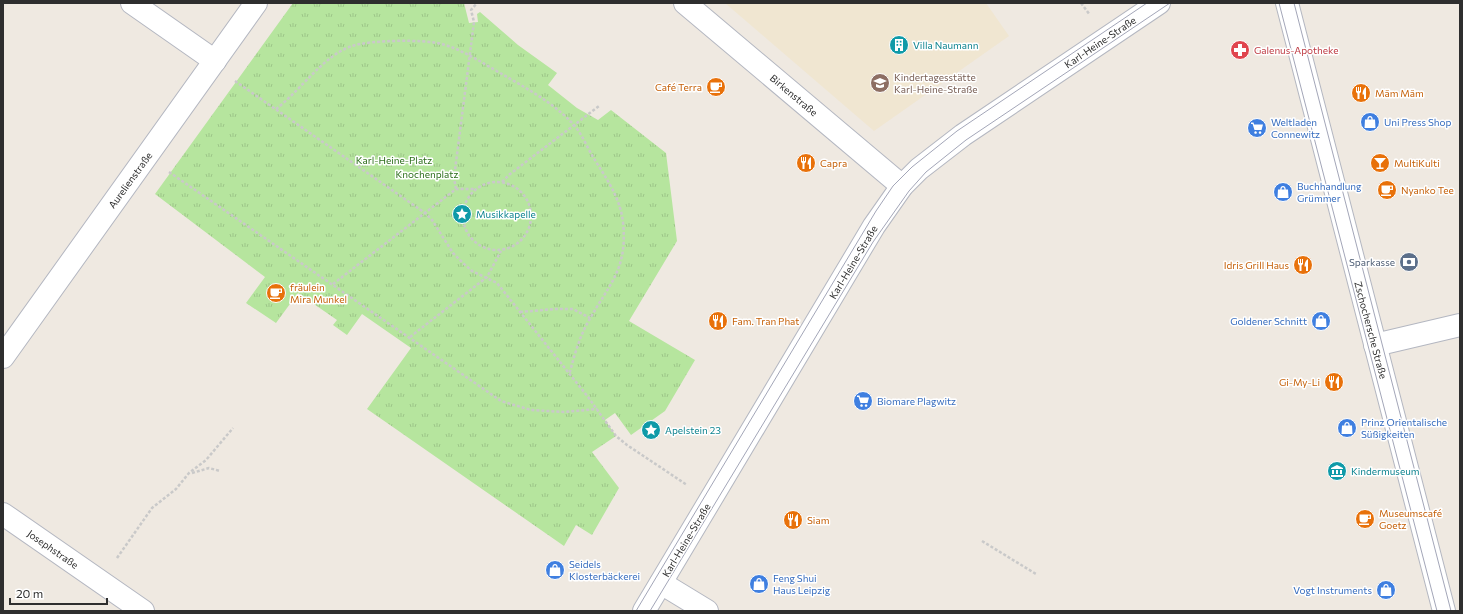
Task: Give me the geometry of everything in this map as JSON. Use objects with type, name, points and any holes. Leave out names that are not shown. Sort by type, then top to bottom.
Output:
[{"type":"street","points":[[132,3],[215,61]]},
{"type":"street","name":"Aurelienstraße","points":[[3,356],[148,156],[256,3]]},
{"type":"street","name":"Birkenstraße","points":[[686,3],[902,186]]},
{"type":"street","name":"Karl-Heine-Straße","points":[[644,611],[874,226],[902,186],[919,169],[963,135],[1159,3]]},
{"type":"street","name":"Zschochersche Straße","points":[[1287,3],[1444,611]]},
{"type":"street","points":[[1375,345],[1460,325]]},
{"type":"street","name":"Josephstraße","points":[[3,514],[143,611]]},
{"type":"street","points":[[660,583],[707,611]]},
{"type":"path","points":[[456,189],[454,178],[474,22],[471,10],[477,3]]},
{"type":"path","points":[[276,109],[292,97],[334,54],[353,46],[384,42],[440,44],[460,50],[533,93],[555,108],[575,126],[593,158],[605,173],[616,197],[623,221],[622,255],[620,267],[613,282],[590,318],[577,346],[569,375]]},
{"type":"path","points":[[215,61],[236,81],[425,213],[432,220],[453,253],[463,263],[472,271],[488,277],[497,283],[597,409],[616,436],[627,445],[710,500]]},
{"type":"path","points":[[502,182],[510,174],[575,126],[599,106]]},
{"type":"path","points":[[148,156],[501,401],[531,410],[564,412],[597,409]]},
{"type":"path","points":[[502,182],[518,188],[529,201],[532,217],[528,233],[517,245],[501,251],[484,248],[472,240],[465,228],[463,214],[466,201],[475,190],[488,183],[502,182]]},
{"type":"path","points":[[333,284],[456,189],[475,190]]},
{"type":"path","points":[[410,337],[488,277],[501,251]]},
{"type":"path","points":[[520,312],[573,309],[590,318]]},
{"type":"path","points":[[117,558],[152,508],[176,490],[189,473],[206,460],[233,428]]},
{"type":"path","points":[[189,473],[209,468],[220,471]]},
{"type":"path","points":[[982,540],[1036,574]]},
{"type":"shaded area","name":"Kindertagesstätte Karl-Heine-Straße","points":[[725,3],[986,3],[1009,36],[874,131]]},
{"type":"green space","name":"Karl-Heine-Platz","points":[[293,3],[464,3],[469,23],[478,22],[477,14],[480,12],[518,45],[557,73],[548,85],[577,108],[598,120],[611,110],[666,153],[677,241],[629,321],[695,360],[665,411],[631,435],[615,413],[605,420],[616,436],[592,452],[619,488],[592,535],[576,525],[564,546],[367,409],[411,348],[362,314],[347,335],[333,325],[337,320],[298,293],[276,323],[246,303],[265,277],[155,194]]},
{"type":"tram line","points":[[636,611],[876,211],[893,186],[912,167],[957,131],[1147,3]]},
{"type":"tram line","points":[[650,611],[873,242],[909,191],[926,172],[966,140],[1170,3]]},
{"type":"tram line","points":[[1279,3],[1437,611]]},
{"type":"tram line","points":[[1294,3],[1451,611]]},
{"type":"place","name":"Villa Naumann","points":[[899,45]]},
{"type":"place","name":"Galenus-Apotheke","points":[[1240,50]]},
{"type":"place","name":"Kindertagesstätte Karl-Heine-Straße","points":[[880,83]]},
{"type":"place","name":"Café Terra","points":[[716,87]]},
{"type":"place","name":"Măm Măm","points":[[1361,93]]},
{"type":"place","name":"Uni Press Shop","points":[[1370,122]]},
{"type":"place","name":"Weltladen Connewitz","points":[[1257,128]]},
{"type":"place","name":"Capra","points":[[806,163]]},
{"type":"place","name":"MultiKulti","points":[[1380,163]]},
{"type":"place","name":"Nyanko Tee","points":[[1387,190]]},
{"type":"place","name":"Buchhandlung Grümmer","points":[[1283,192]]},
{"type":"place","name":"Musikkapelle","points":[[462,214]]},
{"type":"place","name":"Sparkasse","points":[[1409,262]]},
{"type":"place","name":"Idris Grill Haus","points":[[1303,265]]},
{"type":"place","name":"fräulein Mira Munkel","points":[[276,293]]},
{"type":"place","name":"Fam. Tran Phat","points":[[718,321]]},
{"type":"place","name":"Goldener Schnitt","points":[[1321,321]]},
{"type":"place","name":"Gi-My-Li","points":[[1334,382]]},
{"type":"place","name":"Biomare Plagwitz","points":[[863,401]]},
{"type":"place","name":"Prinz Orientalische Süßigkeiten","points":[[1347,428]]},
{"type":"place","name":"Apelstein 23","points":[[651,430]]},
{"type":"place","name":"Kindermuseum","points":[[1337,471]]},
{"type":"place","name":"Museumscafé Goetz","points":[[1365,519]]},
{"type":"place","name":"Siam","points":[[793,520]]},
{"type":"place","name":"Seidels Klosterbäckerei","points":[[555,570]]},
{"type":"place","name":"Feng Shui Haus Leipzig","points":[[759,584]]},
{"type":"place","name":"Vogt Instruments","points":[[1386,590]]},
{"type":"park label","name":"Knochenplatz","points":[[427,174]]}]
